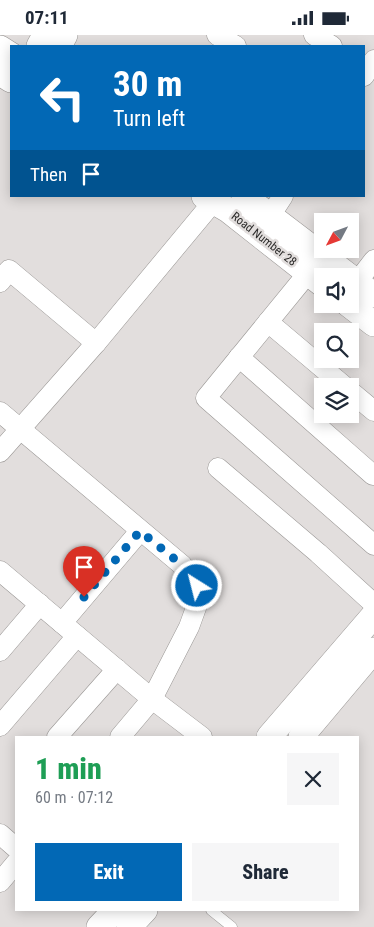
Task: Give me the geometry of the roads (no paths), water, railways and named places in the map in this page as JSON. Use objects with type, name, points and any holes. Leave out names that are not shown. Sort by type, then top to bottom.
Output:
[{"type":"street","points":[[314,35],[330,45]]},
{"type":"street","name":"Road Number 28","points":[[247,197],[276,206],[336,268]]},
{"type":"street","points":[[0,452],[96,343],[212,198]]},
{"type":"street","name":"Road Number 28","points":[[212,198],[314,277]]},
{"type":"street","points":[[359,281],[374,260]]},
{"type":"street","points":[[0,282],[9,270],[96,343]]},
{"type":"street","points":[[314,279],[268,322],[206,398],[374,545]]},
{"type":"street","name":"Road Number 28","points":[[359,295],[374,324]]},
{"type":"street","points":[[268,322],[334,378]]},
{"type":"street","points":[[239,357],[373,475]]},
{"type":"street","points":[[359,398],[374,411]]},
{"type":"street","points":[[0,412],[182,565],[197,586],[198,605],[189,627],[152,699],[121,736]]},
{"type":"street","points":[[218,468],[318,553],[374,604]]},
{"type":"street","points":[[0,725],[140,531]]},
{"type":"street","points":[[1,573],[152,699],[201,736]]},
{"type":"street","points":[[0,651],[40,605]]},
{"type":"street","points":[[270,736],[374,615]]},
{"type":"street","points":[[302,736],[374,650]]},
{"type":"street","points":[[58,736],[117,669]]},
{"type":"street","points":[[0,834],[15,847]]},
{"type":"street","points":[[0,882],[15,864]]},
{"type":"street","points":[[99,927],[114,911]]},
{"type":"street","points":[[129,927],[144,911]]},
{"type":"lane","points":[[212,911],[232,927]]}]
